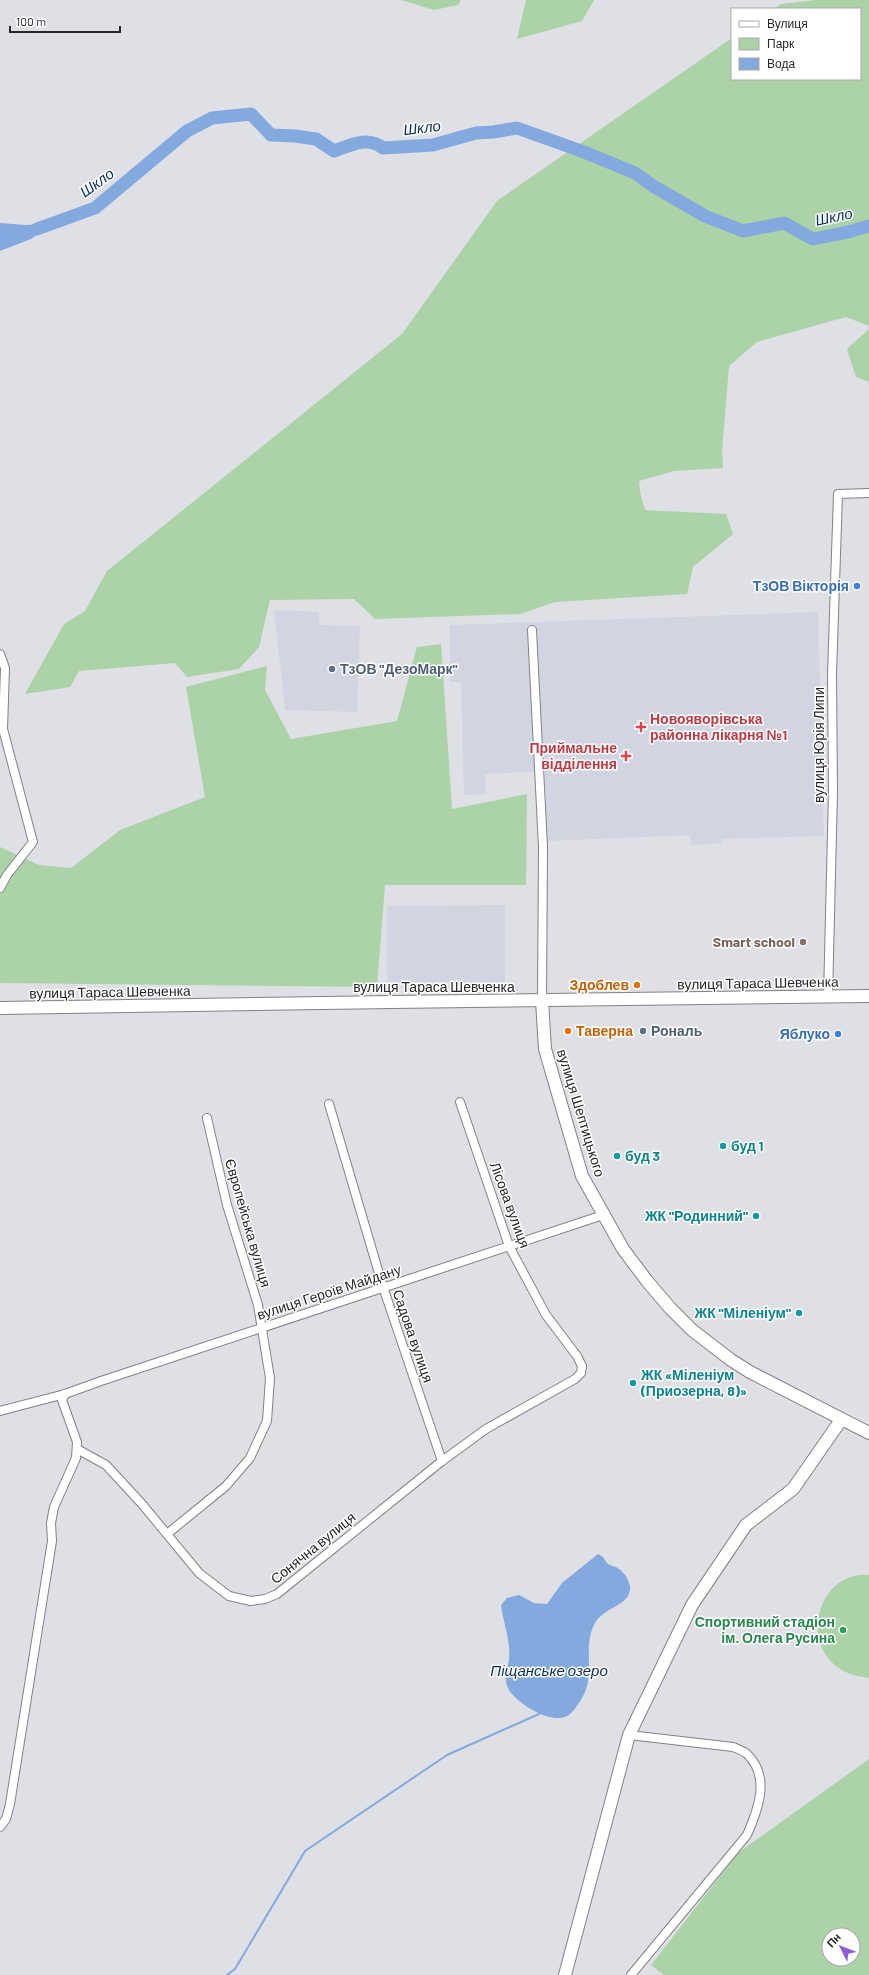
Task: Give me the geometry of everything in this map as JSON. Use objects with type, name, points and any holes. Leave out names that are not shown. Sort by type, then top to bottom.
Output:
[{"type":"street","name":"вулиця Юрія Липи","points":[[828,997],[833,792],[832,674],[838,494],[869,493]]},
{"type":"street","points":[[532,630],[543,847],[542,1001]]},
{"type":"street","points":[[0,654],[5,668],[4,729],[34,842],[13,868],[0,888]]},
{"type":"street","name":"вулиця Тараса Шевченка","points":[[0,1008],[869,996]]},
{"type":"street","name":"вулиця Шептицького","points":[[542,1001],[545,1049],[563,1116],[582,1176],[623,1249],[646,1281],[692,1330],[750,1372],[840,1420],[869,1433]]},
{"type":"street","name":"Лісова вулиця","points":[[460,1102],[509,1246],[546,1315],[577,1356],[582,1366],[581,1373]]},
{"type":"street","name":"Садова вулиця","points":[[329,1104],[383,1288],[442,1461]]},
{"type":"street","name":"Європейська вулиця","points":[[167,1534],[226,1486],[250,1458],[267,1421],[270,1378],[258,1305],[227,1205],[207,1118]]},
{"type":"street","name":"вулиця Героїв Майдану","points":[[0,1411],[65,1394],[603,1215]]},
{"type":"street","name":"Сонячна вулиця","points":[[77,1449],[106,1465],[199,1573],[229,1596],[251,1601],[265,1599],[277,1594],[442,1461],[486,1429],[575,1379],[581,1373]]},
{"type":"street","points":[[0,1827],[6,1819],[11,1797],[52,1541],[50,1523],[54,1507],[76,1458],[77,1442],[62,1400],[65,1394]]},
{"type":"street","points":[[564,1975],[629,1735],[692,1605],[746,1525],[793,1489],[840,1420]]},
{"type":"street","points":[[629,1735],[734,1746],[747,1753],[758,1770],[762,1785],[757,1811],[747,1835],[631,1975]]},
{"type":"shaded area","points":[[274,610],[319,612],[319,625],[360,626],[357,712],[285,710]]},
{"type":"shaded area","name":"Новояворівська районна лікарня №1","points":[[818,612],[824,836],[723,839],[723,843],[691,845],[690,835],[547,841],[545,771],[485,774],[486,794],[464,795],[461,682],[450,682],[450,625]]},
{"type":"shaded area","points":[[505,905],[505,982],[387,982],[387,906]]},
{"type":"green space","points":[[401,0],[461,0],[458,5],[434,10]]},
{"type":"green space","points":[[526,0],[594,0],[582,21],[517,39]]},
{"type":"green space","points":[[817,0],[869,0],[869,326],[846,317],[757,342],[729,366],[722,451],[723,468],[674,471],[639,481],[640,492],[645,510],[726,514],[733,534],[693,567],[687,594],[555,602],[520,614],[375,619],[354,599],[270,600],[259,647],[239,669],[187,677],[175,663],[79,671],[70,687],[25,694],[64,624],[85,611],[107,571],[402,334],[497,201],[731,39],[731,80],[861,80],[861,8],[775,8],[781,4]]},
{"type":"green space","points":[[869,329],[869,382],[856,377],[847,349]]},
{"type":"green space","points":[[441,644],[452,809],[527,794],[526,885],[385,885],[377,987],[0,983],[0,847],[39,865],[71,868],[120,830],[205,797],[186,687],[267,666],[265,690],[291,739],[397,721],[417,647]]},
{"type":"green space","name":"Спортивний стадіон ім. Олега Русина","points":[[869,1575],[869,1678],[845,1672],[828,1659],[820,1641],[818,1622],[823,1604],[833,1588],[849,1578]]},
{"type":"green space","points":[[869,1759],[869,1975],[664,1975],[651,1965],[738,1853]]},
{"type":"water","points":[[0,223],[26,225],[54,223],[31,239],[0,251]]},
{"type":"water","name":"Піщанське озеро","points":[[598,1554],[603,1557],[608,1564],[618,1568],[623,1573],[629,1581],[630,1590],[628,1596],[624,1600],[602,1615],[593,1627],[589,1644],[588,1680],[582,1698],[569,1715],[560,1718],[552,1718],[526,1706],[512,1694],[508,1688],[506,1677],[509,1659],[509,1645],[501,1605],[507,1598],[519,1595],[534,1603],[547,1604],[562,1583]]},
{"type":"waterway","name":"Шкло","points":[[37,229],[95,208],[187,131],[212,118],[251,114],[271,135],[316,139],[334,151],[353,144],[365,142],[377,144],[383,148],[433,145],[476,133],[517,128],[584,152],[635,173],[653,186],[705,216],[743,231],[784,223],[813,239],[869,226]]},
{"type":"waterway","points":[[227,1975],[235,1969],[305,1851],[447,1755],[539,1714]]},
{"type":"place","name":"ТзОВ Вікторія","points":[[857,586]]},
{"type":"place","name":"ТзОВ \"ДезоМарк\"","points":[[332,669]]},
{"type":"place","name":"Новояворівська районна лікарня №1","points":[[641,727]]},
{"type":"place","name":"Приймальне відділення","points":[[626,756]]},
{"type":"place","name":"Smart school","points":[[803,942]]},
{"type":"place","name":"Здоблев","points":[[637,985]]},
{"type":"place","name":"Таверна","points":[[568,1031]]},
{"type":"place","name":"Рональ","points":[[643,1031]]},
{"type":"place","name":"Яблуко","points":[[838,1034]]},
{"type":"place","name":"буд 1","points":[[723,1146]]},
{"type":"place","name":"буд 3","points":[[617,1156]]},
{"type":"place","name":"ЖК \"Родинний\"","points":[[756,1216]]},
{"type":"place","name":"ЖК \"Міленіум\"","points":[[799,1313]]},
{"type":"place","name":"ЖК «Міленіум (Приозерна, 8)»","points":[[633,1383]]},
{"type":"place","name":"Спортивний стадіон ім. Олега Русина","points":[[843,1630]]}]
